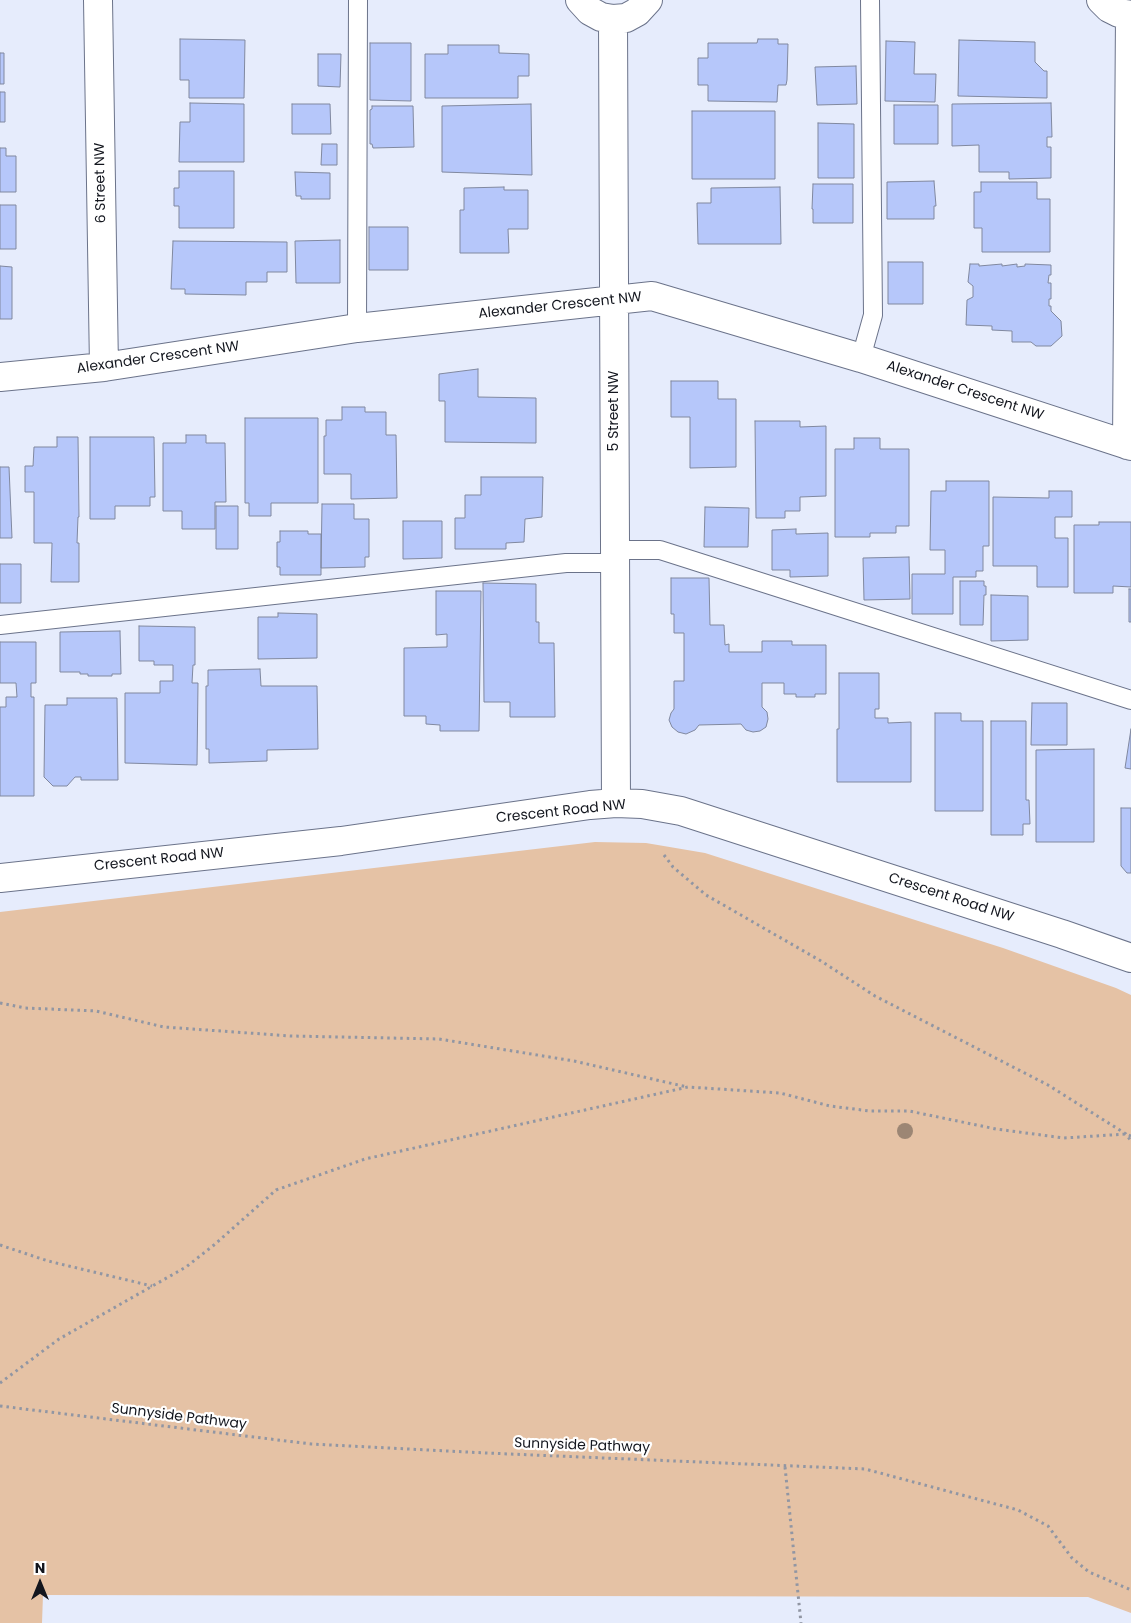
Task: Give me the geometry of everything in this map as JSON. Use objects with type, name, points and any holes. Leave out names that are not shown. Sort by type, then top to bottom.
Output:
[{"type":"street","name":"6 Street NW","points":[[98,0],[104,367]]},
{"type":"street","points":[[580,0],[590,11],[601,17],[613,19],[626,18],[637,12],[648,0]]},
{"type":"street","points":[[1102,0],[1109,8],[1119,13],[1131,15],[1129,445]]},
{"type":"street","name":"5 Street NW","points":[[613,19],[616,803]]},
{"type":"street","name":"Alexander Crescent NW","points":[[0,377],[104,367],[356,328],[652,296],[861,358],[1129,445]]},
{"type":"street","name":"Crescent Road NW","points":[[0,878],[341,840],[616,803],[642,804],[681,811],[1131,958]]},
{"type":"lane","points":[[356,328],[358,0]]},
{"type":"lane","points":[[861,358],[873,316],[870,0]]},
{"type":"lane","points":[[0,625],[660,550],[1131,700]]},
{"type":"path","points":[[664,854],[673,867],[706,895],[821,961],[875,996],[1048,1085],[1131,1136]]},
{"type":"path","points":[[0,1003],[25,1008],[96,1011],[164,1027],[291,1036],[439,1039],[574,1061],[688,1087],[780,1093],[830,1106],[870,1111],[909,1111],[996,1129],[1064,1138],[1126,1134]]},
{"type":"path","points":[[0,1383],[59,1339],[193,1262],[276,1190],[365,1159],[688,1087]]},
{"type":"path","points":[[1126,1134],[1131,1141]]},
{"type":"path","points":[[0,1245],[48,1261],[152,1286]]},
{"type":"path","name":"Sunnyside Pathway","points":[[0,1406],[311,1444],[785,1467],[866,1469],[1018,1510],[1048,1526],[1072,1558],[1089,1572],[1131,1590]]},
{"type":"path","points":[[785,1467],[801,1623]]},
{"type":"shaded area","points":[[595,842],[646,843],[705,853],[1003,948],[1131,995],[1131,1613],[1088,1597],[43,1595],[42,1623],[0,1623],[0,912]]},
{"type":"building","points":[[180,39],[245,40],[244,98],[189,98],[189,80],[180,80]]},
{"type":"building","points":[[758,39],[778,39],[778,44],[788,44],[787,80],[786,85],[778,85],[777,102],[708,101],[708,85],[698,85],[698,58],[708,58],[708,43],[757,43]]},
{"type":"building","points":[[959,40],[1035,42],[1035,62],[1044,71],[1047,71],[1047,98],[958,96]]},
{"type":"building","points":[[886,41],[915,42],[914,74],[936,74],[935,102],[885,101]]},
{"type":"building","points":[[370,43],[411,43],[411,101],[370,100]]},
{"type":"building","points":[[448,45],[499,45],[499,53],[529,54],[529,76],[518,76],[518,98],[425,98],[425,54],[448,54]]},
{"type":"building","points":[[0,53],[4,53],[4,84],[0,84]]},
{"type":"building","points":[[318,54],[341,54],[340,87],[318,86]]},
{"type":"building","points":[[856,66],[857,104],[817,105],[815,67]]},
{"type":"building","points":[[0,92],[5,92],[5,122],[0,122]]},
{"type":"building","points":[[190,103],[244,104],[244,162],[179,162],[180,122],[190,122]]},
{"type":"building","points":[[1051,103],[1052,137],[1047,137],[1047,147],[1051,147],[1051,178],[1009,179],[1009,172],[979,172],[979,145],[952,146],[952,104]]},
{"type":"building","points":[[292,104],[330,104],[331,134],[292,134]]},
{"type":"building","points":[[531,104],[532,175],[442,172],[442,106]]},
{"type":"building","points":[[894,105],[938,105],[938,144],[894,144]]},
{"type":"building","points":[[372,106],[413,106],[414,147],[373,148],[372,144],[370,144],[370,110]]},
{"type":"building","points":[[692,111],[775,111],[775,179],[692,179]]},
{"type":"building","points":[[818,123],[854,124],[854,178],[818,178]]},
{"type":"building","points":[[322,144],[337,144],[337,165],[321,165]]},
{"type":"building","points":[[0,148],[6,148],[6,156],[16,156],[16,192],[0,192]]},
{"type":"building","points":[[179,171],[234,171],[234,228],[179,228],[179,206],[174,206],[174,188],[179,188]]},
{"type":"building","points":[[295,172],[330,173],[330,199],[301,199],[301,196],[296,196]]},
{"type":"building","points":[[934,181],[936,206],[934,206],[934,219],[887,219],[887,182]]},
{"type":"building","points":[[981,182],[1037,182],[1037,199],[1050,199],[1050,252],[982,252],[982,228],[974,228],[974,192],[981,192]]},
{"type":"building","points":[[813,184],[853,184],[853,223],[813,223]]},
{"type":"building","points":[[504,187],[504,190],[528,190],[528,229],[508,229],[509,253],[460,253],[460,210],[464,210],[464,188]]},
{"type":"building","points":[[780,187],[781,244],[698,244],[697,203],[711,203],[711,188]]},
{"type":"building","points":[[0,205],[16,205],[16,249],[0,249]]},
{"type":"building","points":[[369,227],[408,227],[408,270],[369,270]]},
{"type":"building","points":[[340,240],[340,283],[296,283],[295,241]]},
{"type":"building","points":[[173,241],[287,242],[287,272],[267,272],[267,282],[246,282],[246,295],[185,294],[185,289],[171,289]]},
{"type":"building","points":[[888,262],[923,262],[923,304],[888,304]]},
{"type":"building","points":[[970,264],[979,264],[979,266],[1002,264],[1002,266],[1017,264],[1017,267],[1025,266],[1025,264],[1051,265],[1051,275],[1049,275],[1048,283],[1051,283],[1049,306],[1051,306],[1051,311],[1061,321],[1062,336],[1051,346],[1036,346],[1031,342],[1012,342],[1012,331],[992,330],[992,326],[966,325],[967,300],[973,297],[973,286],[968,282]]},
{"type":"building","points":[[0,266],[12,267],[12,319],[0,319]]},
{"type":"building","points":[[478,369],[478,397],[536,398],[536,443],[445,442],[445,401],[439,401],[439,374]]},
{"type":"building","points":[[671,381],[718,381],[718,399],[736,399],[736,467],[690,468],[690,417],[671,417]]},
{"type":"building","points":[[342,407],[365,407],[365,412],[386,412],[386,435],[396,435],[397,498],[351,499],[351,474],[324,474],[326,420],[342,420]]},
{"type":"building","points":[[245,418],[318,418],[318,503],[271,503],[271,516],[249,516],[249,503],[245,503]]},
{"type":"building","points":[[755,421],[800,421],[800,427],[826,426],[826,496],[800,497],[800,511],[785,511],[785,518],[756,518]]},
{"type":"building","points":[[186,435],[206,435],[206,443],[225,443],[226,502],[215,502],[215,529],[182,529],[182,511],[163,511],[163,443],[186,443]]},
{"type":"building","points":[[57,437],[78,437],[79,517],[77,543],[79,543],[79,582],[51,582],[52,543],[34,543],[34,492],[25,492],[25,466],[33,466],[34,447],[57,447]]},
{"type":"building","points":[[90,437],[154,437],[155,497],[150,497],[150,506],[115,506],[115,519],[90,519]]},
{"type":"building","points":[[854,438],[880,438],[880,449],[909,449],[909,526],[896,526],[896,533],[870,533],[870,537],[835,537],[835,449],[854,449]]},
{"type":"building","points":[[0,467],[9,467],[12,538],[0,538]]},
{"type":"building","points":[[481,477],[543,477],[542,517],[525,519],[524,542],[506,543],[506,549],[455,549],[455,518],[465,518],[465,495],[481,495]]},
{"type":"building","points":[[946,481],[989,481],[989,546],[983,546],[983,571],[976,571],[976,577],[953,577],[953,614],[912,614],[912,574],[945,574],[945,550],[930,550],[931,491],[946,491]]},
{"type":"building","points":[[1049,491],[1072,491],[1072,517],[1055,517],[1055,538],[1068,538],[1068,587],[1037,587],[1037,566],[993,566],[993,497],[1049,498]]},
{"type":"building","points":[[322,504],[354,504],[354,519],[369,519],[369,557],[365,557],[365,567],[321,568]]},
{"type":"building","points":[[216,506],[238,506],[238,549],[216,549]]},
{"type":"building","points":[[705,507],[749,508],[748,547],[704,547]]},
{"type":"building","points":[[403,521],[442,521],[442,558],[403,559]]},
{"type":"building","points":[[1099,522],[1131,522],[1131,587],[1113,586],[1113,593],[1074,593],[1074,525],[1099,525]]},
{"type":"building","points":[[796,529],[796,534],[828,533],[828,576],[790,577],[790,570],[772,570],[772,530]]},
{"type":"building","points":[[280,531],[308,531],[308,534],[321,534],[321,575],[280,575],[280,567],[277,567],[277,542],[280,542]]},
{"type":"building","points":[[909,557],[910,599],[864,600],[863,558]]},
{"type":"building","points":[[0,564],[21,564],[21,603],[0,603]]},
{"type":"building","points":[[671,578],[709,578],[710,625],[724,625],[725,645],[729,644],[729,652],[762,652],[762,641],[792,641],[792,645],[826,645],[826,694],[815,694],[815,697],[796,697],[796,694],[784,694],[784,683],[762,683],[762,707],[767,712],[768,719],[766,727],[760,731],[746,730],[741,724],[699,725],[695,730],[686,734],[678,732],[672,727],[669,720],[674,709],[674,681],[684,681],[684,633],[674,633],[674,614],[671,614]]},
{"type":"building","points":[[960,581],[984,581],[986,595],[984,595],[983,625],[960,625]]},
{"type":"building","points":[[483,583],[536,584],[536,622],[539,622],[539,643],[554,643],[555,717],[510,717],[510,702],[484,702]]},
{"type":"building","points":[[1129,589],[1131,589],[1131,622],[1129,622]]},
{"type":"building","points":[[436,591],[481,591],[479,731],[440,731],[440,725],[426,724],[426,716],[404,716],[404,648],[447,647],[447,634],[436,635]]},
{"type":"building","points":[[991,595],[1028,596],[1028,640],[991,641]]},
{"type":"building","points":[[278,613],[317,614],[317,658],[258,659],[258,617],[278,617]]},
{"type":"building","points":[[139,626],[195,627],[195,665],[193,665],[192,683],[198,683],[197,765],[125,763],[125,693],[160,693],[160,681],[173,681],[173,665],[154,665],[154,661],[139,661]]},
{"type":"building","points":[[120,631],[121,674],[88,676],[88,674],[80,674],[80,672],[60,672],[60,632]]},
{"type":"building","points":[[0,642],[36,642],[36,683],[31,683],[31,697],[34,697],[34,796],[0,796],[0,707],[6,707],[6,697],[17,697],[16,683],[0,683]]},
{"type":"building","points":[[260,669],[261,686],[317,686],[318,749],[267,750],[267,761],[209,763],[209,749],[206,749],[206,686],[208,686],[208,670]]},
{"type":"building","points":[[839,673],[879,673],[879,709],[875,709],[875,718],[888,718],[888,723],[911,722],[911,782],[837,782]]},
{"type":"building","points":[[67,698],[117,698],[118,780],[81,780],[81,777],[75,777],[67,786],[53,786],[44,777],[45,705],[67,705]]},
{"type":"building","points":[[1032,703],[1067,703],[1067,745],[1031,745]]},
{"type":"building","points":[[935,713],[961,713],[961,721],[983,721],[983,811],[935,811]]},
{"type":"building","points":[[991,721],[1026,721],[1026,800],[1029,800],[1030,824],[1023,824],[1023,835],[991,835]]},
{"type":"building","points":[[1131,729],[1131,769],[1125,768]]},
{"type":"building","points":[[1094,749],[1094,842],[1036,842],[1036,750]]},
{"type":"building","points":[[1121,808],[1131,808],[1131,873],[1127,873],[1121,866]]}]
